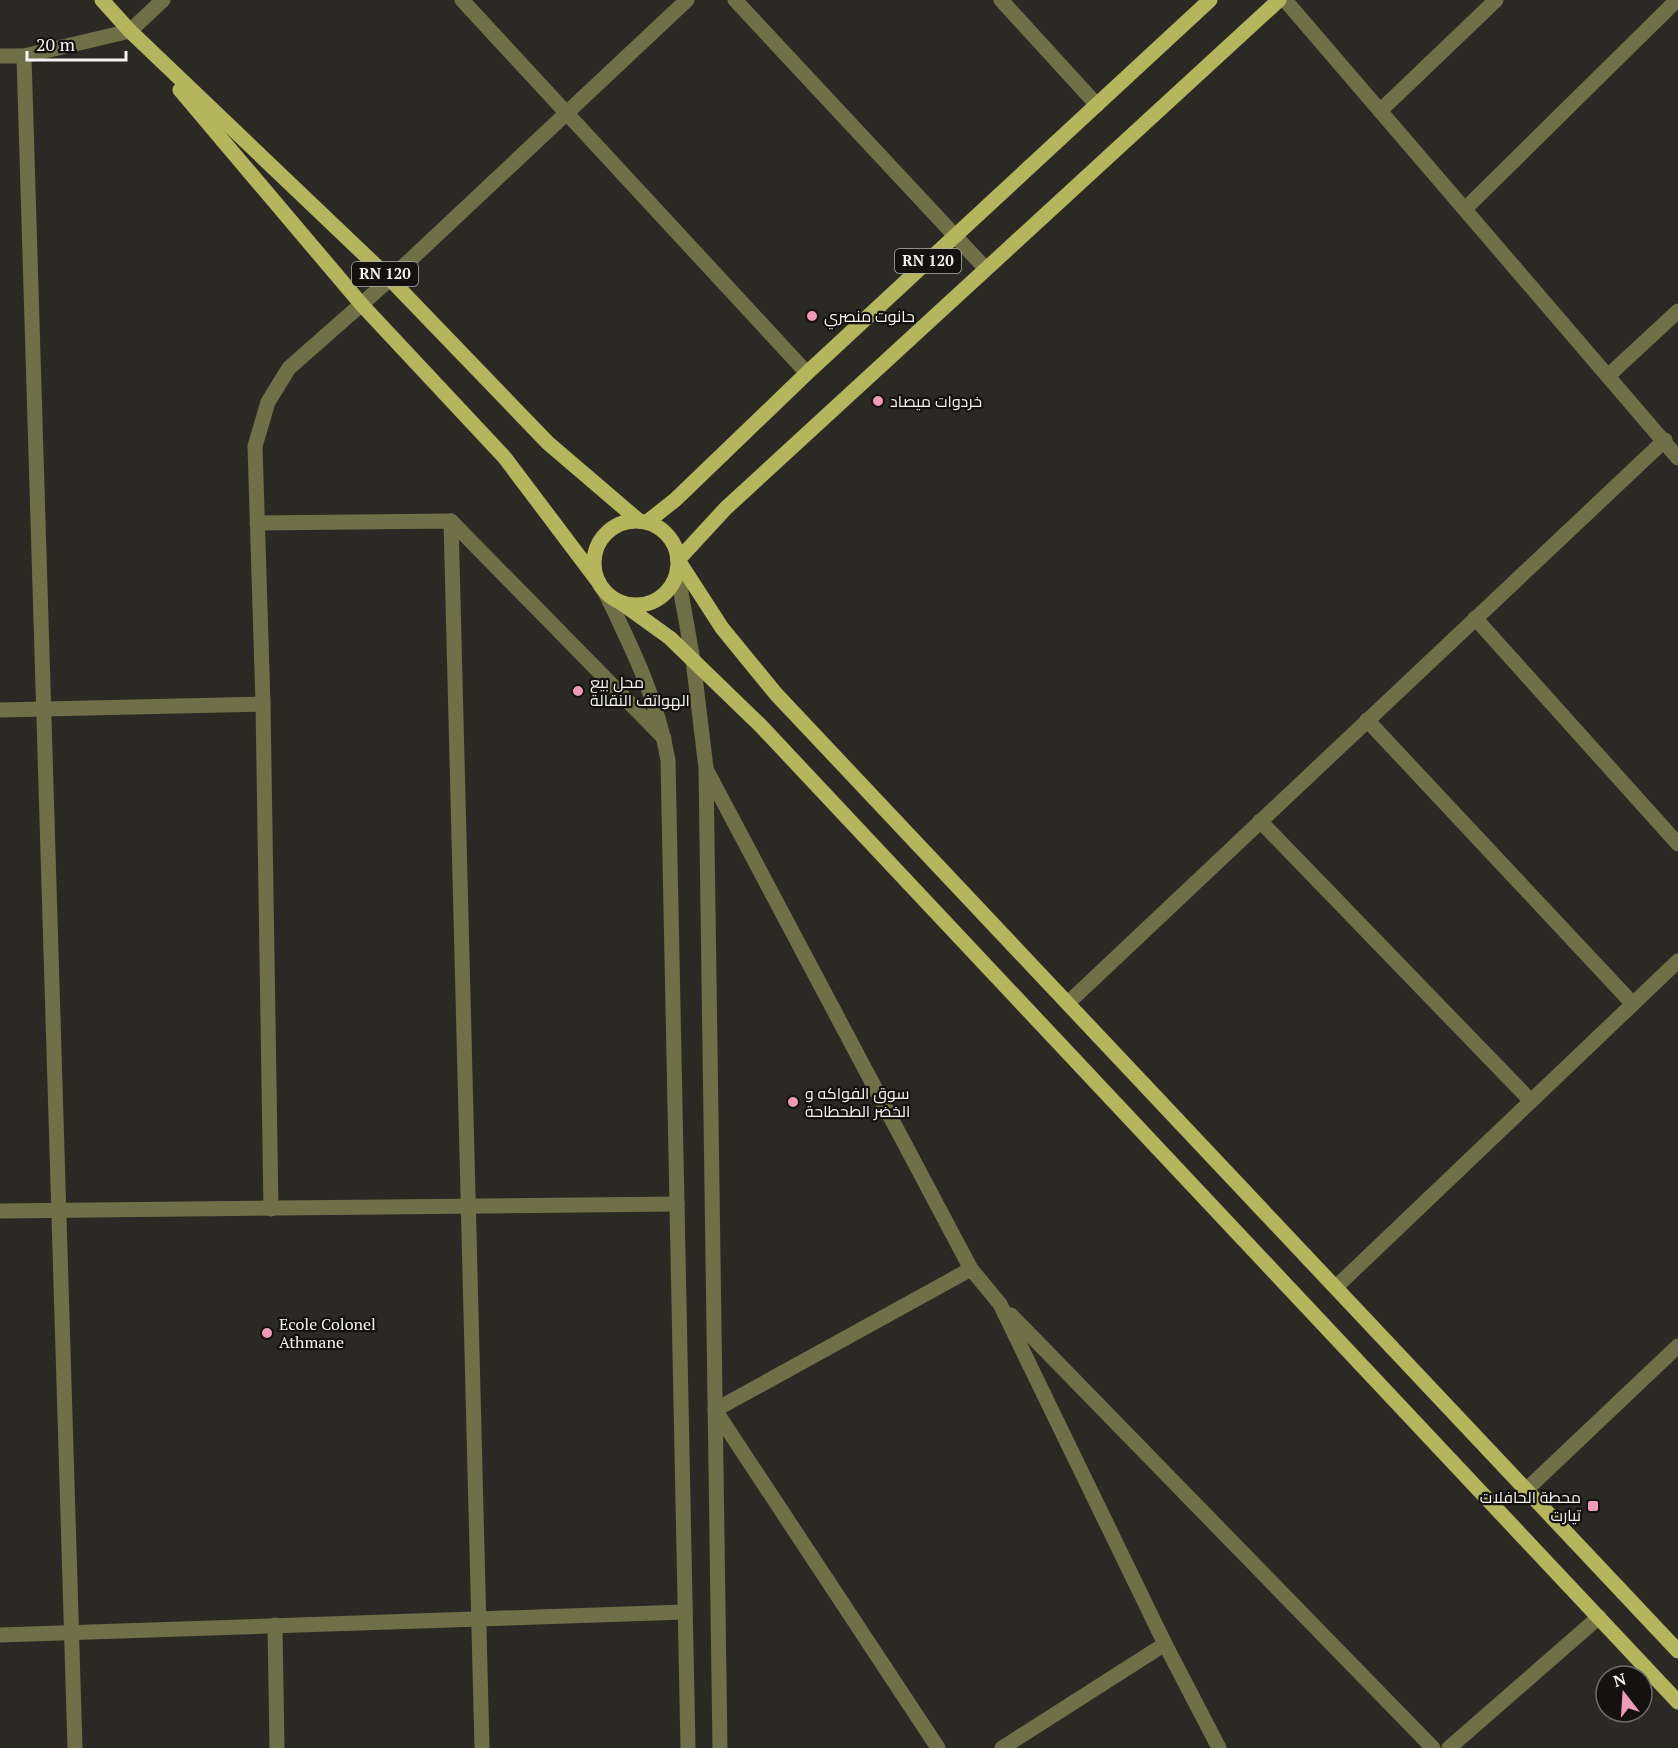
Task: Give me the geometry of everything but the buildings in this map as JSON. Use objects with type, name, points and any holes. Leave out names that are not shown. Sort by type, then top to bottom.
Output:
[{"type":"main road","name":"RN 120","points":[[102,0],[362,305],[505,458],[601,586]]},
{"type":"main road","name":"RN 120","points":[[130,31],[390,279],[548,443],[643,521],[675,500],[807,373],[1210,0]]},
{"type":"main road","name":"RN 120","points":[[678,565],[726,508],[1279,0]]},
{"type":"main road","points":[[620,602],[634,605],[649,603],[662,596],[672,585],[678,565],[675,545],[667,533],[643,521],[624,522],[610,529],[601,538],[594,551],[593,566],[601,586],[620,602],[670,638],[760,725],[1678,1702]]},
{"type":"main road","points":[[678,565],[722,628],[776,694],[1678,1651]]},
{"type":"street","points":[[0,56],[24,56],[130,31],[163,0]]},
{"type":"street","points":[[462,0],[807,373]]},
{"type":"street","points":[[272,1209],[263,704],[255,446],[268,402],[289,368],[362,305],[687,0]]},
{"type":"street","points":[[735,0],[986,269]]},
{"type":"street","points":[[1001,0],[1097,105]]},
{"type":"street","points":[[1285,0],[1665,440],[1678,458]]},
{"type":"street","points":[[1380,111],[1496,0]]},
{"type":"street","points":[[1466,209],[1677,0]]},
{"type":"street","points":[[24,56],[75,1748]]},
{"type":"street","points":[[1609,375],[1678,311]]},
{"type":"street","points":[[1068,1003],[1665,440]]},
{"type":"street","points":[[257,523],[451,521],[664,738]]},
{"type":"street","points":[[451,521],[482,1748]]},
{"type":"street","points":[[678,565],[693,660],[706,768],[720,1748]]},
{"type":"street","points":[[601,586],[636,657],[661,719],[668,760],[688,1748]]},
{"type":"street","points":[[1475,618],[1678,844]]},
{"type":"street","points":[[0,710],[263,704]]},
{"type":"street","points":[[1367,720],[1633,1004]]},
{"type":"street","points":[[706,768],[971,1269],[1000,1304],[1434,1748]]},
{"type":"street","points":[[1260,821],[1531,1101]]},
{"type":"street","points":[[1336,1287],[1678,962]]},
{"type":"street","points":[[0,1211],[677,1204]]},
{"type":"street","points":[[715,1410],[971,1269]]},
{"type":"street","points":[[1000,1304],[1165,1644],[1219,1748]]},
{"type":"street","points":[[1527,1489],[1678,1346]]},
{"type":"street","points":[[715,1410],[938,1748]]},
{"type":"street","points":[[0,1635],[685,1612]]},
{"type":"street","points":[[1449,1748],[1599,1617]]},
{"type":"street","points":[[275,1625],[277,1748]]},
{"type":"street","points":[[1002,1748],[1165,1644]]},
{"type":"place","name":"حانوت منصري","points":[[812,316]]},
{"type":"place","name":"خردوات ميصاد","points":[[878,401]]},
{"type":"place","name":"محل بيع الهواتف النقالة","points":[[578,691]]},
{"type":"place","name":"سوق الفواكه و الخضر الطحطاحة","points":[[793,1102]]},
{"type":"place","name":"Ecole Colonel Athmane","points":[[267,1333]]},
{"type":"place","name":"محطة الحافلات تيارت","points":[[1593,1506]]}]
